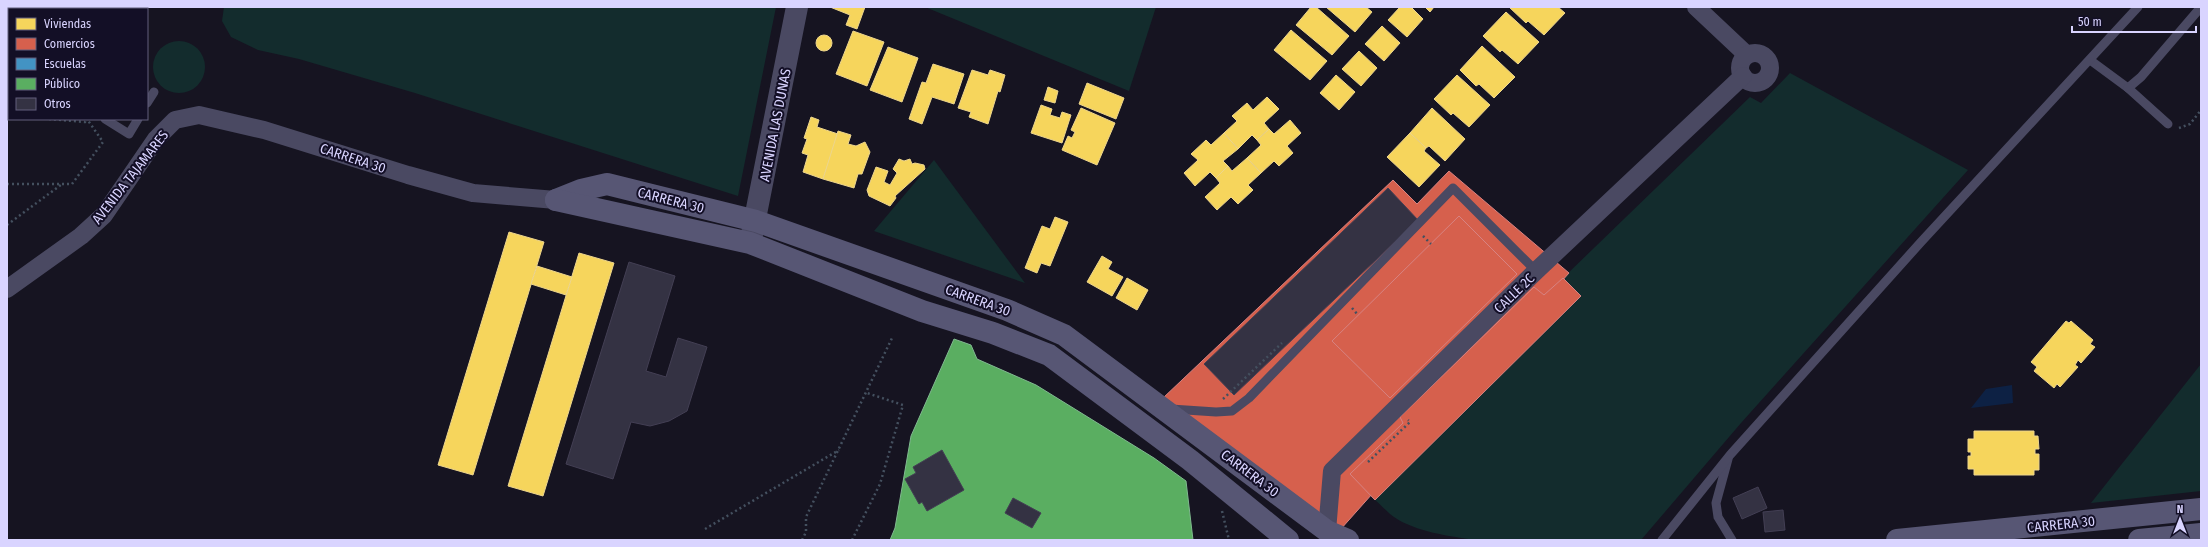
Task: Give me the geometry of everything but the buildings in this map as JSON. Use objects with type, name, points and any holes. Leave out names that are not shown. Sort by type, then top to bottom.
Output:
[{"type":"main road","name":"CARRERA 30","points":[[556,200],[581,190],[607,184],[756,221],[1007,310],[1064,334],[1327,531],[1348,540]]},
{"type":"main road","name":"CARRERA 30","points":[[556,200],[750,243],[922,311],[993,333],[1049,355],[1190,460],[1288,540]]},
{"type":"main road","name":"CARRERA 30","points":[[1897,540],[2201,509]]},
{"type":"main road","points":[[2139,540],[2201,534]]},
{"type":"street","name":"AVENIDA LAS DUNAS","points":[[750,243],[756,221],[797,7]]},
{"type":"street","points":[[1696,7],[1748,55]]},
{"type":"street","points":[[1757,53],[1765,58],[1770,66],[1764,79],[1755,82],[1743,76],[1740,67],[1744,58],[1748,55],[1757,53]]},
{"type":"street","name":"CALLE 2C","points":[[1327,531],[1332,471],[1536,271],[1743,76]]},
{"type":"street","name":"CARRERA 30","points":[[199,115],[264,130],[408,175],[473,193],[515,200],[556,200]]},
{"type":"street","name":"AVENIDA TAJAMARES","points":[[7,289],[81,236],[104,215],[156,139],[175,120],[199,115]]},
{"type":"lane","points":[[1662,540],[1730,455],[1921,242],[2138,7]]},
{"type":"lane","points":[[2128,88],[2141,77],[2201,7]]},
{"type":"lane","points":[[2090,60],[2128,88],[2168,124]]},
{"type":"lane","points":[[148,102],[154,92]]},
{"type":"lane","points":[[107,120],[129,134],[137,120]]},
{"type":"lane","points":[[1164,408],[1220,412],[1232,411],[1244,402],[1453,188],[1536,271]]},
{"type":"lane","points":[[1730,455],[1716,503],[1718,517],[1732,540]]},
{"type":"path","points":[[2168,124],[2180,128],[2190,124],[2201,110]]},
{"type":"path","points":[[61,120],[86,122],[86,120]]},
{"type":"path","points":[[7,184],[72,184],[103,142],[87,120]]},
{"type":"path","points":[[7,226],[63,183]]},
{"type":"path","points":[[802,540],[806,532],[806,518],[893,336]]},
{"type":"path","points":[[852,540],[880,484],[903,405],[867,393]]},
{"type":"path","points":[[705,529],[839,450]]},
{"type":"green space","points":[[224,7],[776,7],[738,196],[415,93],[299,59],[258,50],[231,37],[222,21]]},
{"type":"green space","points":[[925,7],[1156,7],[1129,91]]},
{"type":"green space","points":[[179,41],[189,43],[197,49],[203,57],[205,67],[203,77],[197,85],[189,91],[179,93],[169,91],[161,85],[155,77],[153,67],[155,57],[161,49],[169,43]]},
{"type":"green space","points":[[1790,73],[1968,170],[1741,423],[1641,540],[1475,540],[1454,537],[1422,530],[1403,522],[1394,517],[1375,500],[1581,296],[1563,278],[1750,97],[1761,103]]},
{"type":"green space","points":[[934,160],[1025,283],[874,231]]},
{"type":"green space","points":[[2201,364],[2201,491],[2091,503]]},
{"type":"water","points":[[2012,385],[2013,403],[1971,408],[1986,389]]}]
